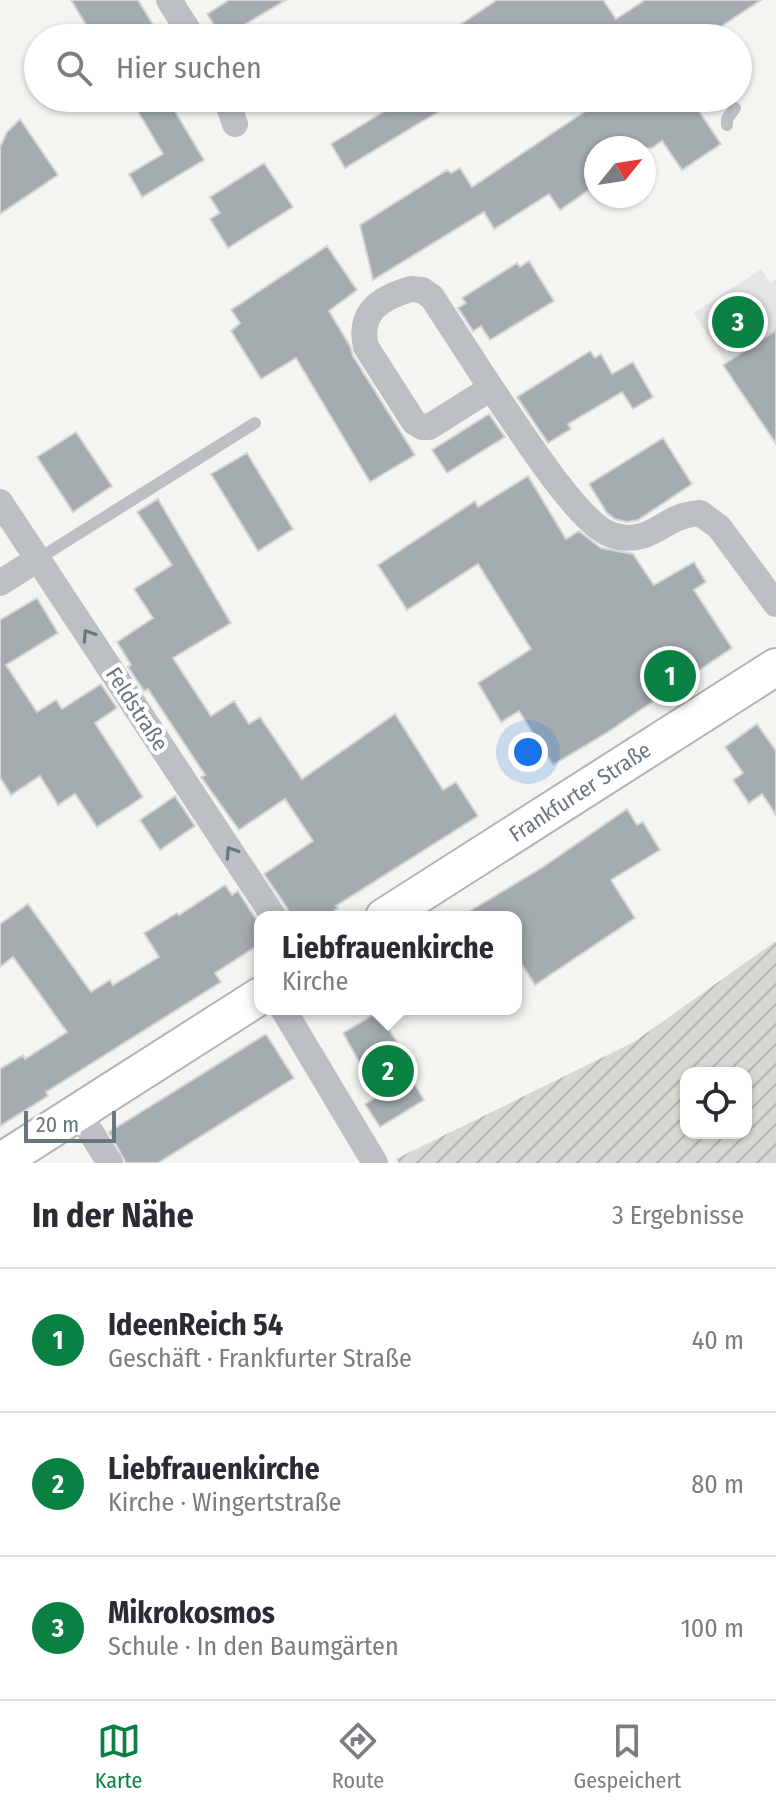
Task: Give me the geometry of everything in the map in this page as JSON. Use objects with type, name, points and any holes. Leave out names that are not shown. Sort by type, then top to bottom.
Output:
[{"type":"main road","name":"Frankfurter Straße","points":[[393,911],[776,667]]},
{"type":"main road","points":[[0,1162],[254,1000]]},
{"type":"street","points":[[169,0],[184,24]]},
{"type":"street","points":[[231,112],[235,124]]},
{"type":"street","points":[[491,388],[438,423],[422,427],[414,422],[366,347],[364,319],[374,307],[399,293],[411,289],[422,290],[432,297],[551,473],[588,517],[605,532],[621,538],[639,537],[674,518],[700,513],[719,527],[776,604]]},
{"type":"street","name":"Feldstraße","points":[[0,502],[270,911]]},
{"type":"street","points":[[0,583],[38,559]]},
{"type":"street","points":[[287,1015],[375,1163]]},
{"type":"street","points":[[78,1112],[110,1163]]},
{"type":"lane","points":[[727,125],[732,112]]},
{"type":"lane","points":[[38,559],[255,423]]},
{"type":"shaded area","points":[[761,269],[770,283],[776,279],[776,330],[726,363],[694,313]]},
{"type":"shaded area","points":[[776,941],[776,1163],[399,1163],[396,1159],[634,1042]]},
{"type":"building","points":[[71,0],[138,0],[153,24],[86,24]]},
{"type":"building","points":[[229,0],[286,0],[246,24],[213,24],[207,14]]},
{"type":"building","points":[[497,0],[603,0],[616,19],[645,0],[761,0],[725,24],[461,24]]},
{"type":"building","points":[[138,112],[175,112],[204,160],[142,197],[129,174],[163,154]]},
{"type":"building","points":[[383,112],[438,112],[345,168],[331,144]]},
{"type":"building","points":[[584,112],[699,112],[721,144],[682,170],[662,141],[656,145],[656,136],[584,136],[584,193],[560,210],[549,194],[494,229],[484,212],[373,280],[360,225],[447,170],[451,173],[460,168],[472,187]]},
{"type":"building","points":[[20,119],[58,175],[0,214],[0,147],[7,132]]},
{"type":"building","points":[[264,163],[293,207],[228,248],[210,219],[220,213],[210,197]]},
{"type":"building","points":[[327,246],[357,290],[329,311],[353,356],[415,455],[370,482],[296,358],[261,379],[231,331],[240,323],[231,310]]},
{"type":"building","points":[[529,261],[554,301],[490,340],[481,326],[473,331],[458,308],[466,303],[462,298],[517,263],[520,267]]},
{"type":"building","points":[[776,330],[776,444],[723,365]]},
{"type":"building","points":[[590,351],[595,358],[601,354],[612,374],[633,362],[653,397],[633,409],[622,392],[568,424],[571,429],[548,443],[517,397]]},
{"type":"building","points":[[489,414],[505,437],[447,473],[432,450]]},
{"type":"building","points":[[76,432],[112,486],[73,512],[37,457]]},
{"type":"building","points":[[663,438],[692,484],[638,520],[627,522],[615,519],[607,513],[589,484]]},
{"type":"building","points":[[247,453],[293,529],[258,551],[211,474]]},
{"type":"building","points":[[528,476],[566,539],[579,531],[601,548],[633,554],[654,585],[694,562],[706,582],[694,590],[732,648],[608,732],[553,765],[519,711],[501,722],[478,683],[531,649],[478,564],[407,610],[378,565],[475,501],[478,507]]},
{"type":"building","points":[[158,499],[231,623],[173,658],[211,716],[234,701],[249,724],[260,717],[302,779],[395,714],[443,790],[456,782],[478,816],[336,906],[338,908],[334,911],[288,911],[264,874],[313,841],[285,799],[239,830],[201,777],[205,775],[148,689],[144,691],[128,667],[131,665],[117,642],[153,618],[134,589],[172,565],[137,512]]},
{"type":"building","points":[[37,598],[58,633],[6,665],[37,712],[56,700],[62,709],[101,684],[117,708],[95,723],[143,797],[97,827],[75,794],[58,805],[40,776],[11,795],[0,777],[0,620]]},
{"type":"building","points":[[757,724],[776,751],[776,815],[762,794],[749,803],[733,780],[743,773],[725,747]]},
{"type":"building","points":[[175,796],[195,826],[160,850],[140,820]]},
{"type":"building","points":[[627,809],[637,825],[643,822],[660,850],[611,880],[635,918],[535,985],[522,964],[522,911],[470,911],[543,867]]},
{"type":"building","points":[[225,885],[232,895],[238,891],[254,916],[254,948],[215,973],[221,982],[46,1092],[48,1096],[0,1126],[0,1069],[23,1055],[25,1059],[67,1032],[13,957],[0,967],[0,924],[28,904],[91,992],[110,980],[113,985],[159,957],[144,933],[177,913],[179,915]]},
{"type":"building","points":[[373,1015],[380,1015],[408,1060],[416,1076],[412,1080],[424,1100],[380,1127],[365,1104],[378,1096],[343,1033]]},
{"type":"building","points":[[266,1034],[294,1078],[158,1163],[126,1163],[109,1132]]},
{"type":"place","name":"Mikrokosmos","points":[[738,322]]},
{"type":"place","name":"IdeenReich 54","points":[[670,676]]},
{"type":"place","name":"Liebfrauenkirche","points":[[388,1071]]}]
